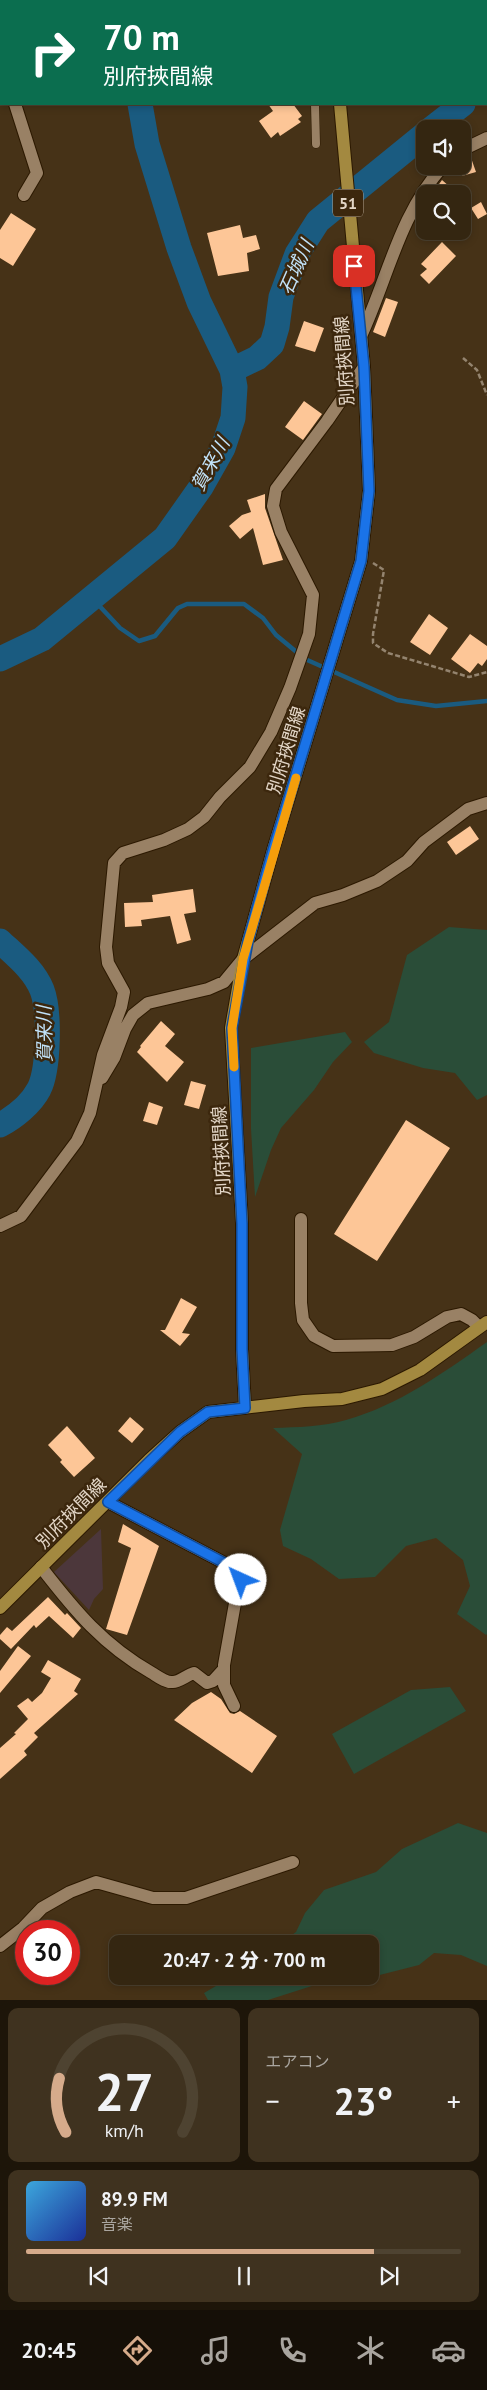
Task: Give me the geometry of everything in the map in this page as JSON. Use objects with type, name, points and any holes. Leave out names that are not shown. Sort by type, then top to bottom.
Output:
[{"type":"main road","name":"別府挾間線","points":[[245,1408],[242,1349],[242,1224],[232,1028],[243,959],[273,850],[361,561],[369,491],[364,367],[340,105]]},
{"type":"main road","name":"別府挾間線","points":[[0,1608],[180,1432],[208,1412],[342,1399],[382,1389],[420,1370],[483,1324]]},
{"type":"street","points":[[15,105],[37,173],[24,195]]},
{"type":"street","points":[[471,146],[487,138]]},
{"type":"street","points":[[361,336],[378,299],[408,214],[436,175]]},
{"type":"street","points":[[0,1226],[21,1216],[77,1141],[90,1113],[98,1084],[103,1054],[121,1006],[124,992],[108,963],[106,947],[114,863],[123,853],[164,840],[188,829],[204,817],[220,797],[250,767],[270,732],[290,688],[309,634],[313,595],[281,532],[273,506],[276,489],[327,421],[364,367]]},
{"type":"street","points":[[98,1084],[114,1058],[125,1029],[133,1015],[148,1003],[208,989],[224,982],[243,959],[316,902],[343,895],[377,881],[407,861],[424,842],[468,809],[487,803]]},
{"type":"street","points":[[301,1219],[301,1303],[303,1320],[314,1336],[333,1346],[392,1345],[414,1337],[447,1317],[461,1314],[483,1324]]},
{"type":"street","points":[[108,1502],[234,1568],[240,1575],[224,1670],[224,1685],[234,1706]]},
{"type":"street","points":[[41,1567],[91,1628],[143,1668],[166,1681],[172,1683],[194,1674],[207,1683],[213,1681],[224,1670]]},
{"type":"street","points":[[0,1946],[23,1928],[42,1908],[70,1892],[96,1882],[153,1898],[186,1898],[292,1862]]},
{"type":"lane","points":[[315,105],[316,144]]},
{"type":"path","points":[[464,358],[477,370],[487,396]]},
{"type":"path","points":[[367,560],[384,570],[373,643],[388,653],[469,677],[487,672]]},
{"type":"shaded area","points":[[101,1529],[103,1589],[94,1599],[89,1610],[54,1572]]},
{"type":"green space","points":[[449,927],[487,930],[487,1095],[477,1100],[455,1073],[423,1068],[374,1053],[364,1042],[389,1022],[407,955]]},
{"type":"green space","points":[[345,1032],[352,1042],[333,1062],[314,1090],[281,1128],[271,1150],[255,1197],[251,1129],[251,1048]]},
{"type":"green space","points":[[487,1342],[486,1635],[457,1614],[470,1586],[463,1560],[436,1538],[406,1546],[375,1577],[339,1579],[311,1559],[283,1546],[280,1530],[302,1454],[273,1428],[328,1424],[365,1414],[420,1387]]},
{"type":"green space","points":[[450,1687],[466,1711],[354,1774],[332,1734],[411,1690]]},
{"type":"green space","points":[[458,1823],[487,1833],[487,1966],[461,1955],[434,1953],[419,1965],[379,1975],[379,1935],[292,1935],[296,1932],[305,1913],[324,1890],[376,1872],[402,1849]]},
{"type":"green space","points":[[218,1985],[315,1985],[268,2000],[208,2000],[204,1993]]},
{"type":"building","points":[[269,105],[294,105],[302,116],[298,119],[301,122],[280,136],[278,132],[271,138],[259,121],[273,111]]},
{"type":"building","points":[[471,158],[476,172],[471,173]]},
{"type":"building","points":[[442,180],[448,185],[438,185]]},
{"type":"building","points":[[481,202],[487,214],[478,219],[471,208]]},
{"type":"building","points":[[11,213],[36,229],[13,266],[0,258],[0,230]]},
{"type":"building","points":[[240,225],[243,238],[256,235],[260,249],[247,253],[249,271],[218,276],[207,233]]},
{"type":"building","points":[[442,242],[456,256],[429,284],[420,275],[427,269],[421,264]]},
{"type":"building","points":[[386,298],[398,302],[385,337],[373,332]]},
{"type":"building","points":[[304,321],[324,328],[315,352],[295,346]]},
{"type":"building","points":[[304,401],[322,414],[303,440],[285,427]]},
{"type":"building","points":[[265,494],[265,508],[283,560],[263,565],[253,528],[240,539],[229,526],[242,515],[251,512],[247,500]]},
{"type":"building","points":[[429,614],[448,628],[430,655],[410,642]]},
{"type":"building","points":[[470,634],[487,646],[487,659],[482,666],[478,663],[470,673],[451,659]]},
{"type":"building","points":[[470,826],[479,839],[456,855],[447,842]]},
{"type":"building","points":[[193,889],[196,912],[184,914],[191,940],[177,944],[170,916],[141,920],[142,926],[125,927],[124,903],[153,902],[152,895]]},
{"type":"building","points":[[161,1021],[175,1034],[165,1046],[184,1062],[167,1082],[137,1052]]},
{"type":"building","points":[[191,1081],[206,1085],[199,1109],[184,1105]]},
{"type":"building","points":[[149,1102],[163,1107],[157,1125],[143,1121]]},
{"type":"building","points":[[406,1120],[450,1148],[377,1261],[334,1234]]},
{"type":"building","points":[[181,1298],[197,1307],[182,1333],[190,1334],[180,1346],[160,1330],[165,1330]]},
{"type":"building","points":[[130,1417],[144,1429],[132,1443],[118,1431]]},
{"type":"building","points":[[67,1426],[95,1458],[74,1477],[48,1445]]},
{"type":"building","points":[[123,1524],[159,1546],[127,1635],[106,1629],[131,1548],[118,1542]]},
{"type":"building","points":[[48,1597],[81,1628],[73,1638],[49,1616],[36,1628],[34,1625],[11,1649],[0,1639],[0,1635],[7,1627],[12,1631]]},
{"type":"building","points":[[18,1646],[31,1656],[0,1693],[0,1671]]},
{"type":"building","points":[[48,1660],[81,1679],[74,1691],[78,1694],[34,1733],[38,1737],[24,1751],[27,1755],[0,1779],[0,1748],[16,1734],[14,1733],[28,1719],[17,1706],[28,1698],[32,1702],[42,1693],[51,1678],[41,1672]]},
{"type":"building","points":[[211,1692],[221,1699],[230,1713],[234,1714],[240,1711],[277,1736],[252,1773],[174,1720],[192,1703]]},
{"type":"waterway","name":"賀来川","points":[[0,659],[42,639],[165,538],[201,487],[223,448],[233,418],[235,387],[232,370],[199,302],[179,248],[147,144],[140,105]]},
{"type":"waterway","name":"石城川","points":[[443,120],[462,105]]},
{"type":"waterway","name":"石城川","points":[[232,370],[257,358],[272,344],[277,327],[281,297],[297,254],[318,221],[416,141]]},
{"type":"waterway","points":[[92,598],[120,628],[139,641],[155,636],[178,608],[187,604],[244,604],[263,618],[276,635],[305,659],[397,700],[436,706],[487,701]]},
{"type":"waterway","name":"賀来川","points":[[0,941],[24,964],[39,983],[45,999],[47,1025],[45,1068],[39,1089],[22,1110],[0,1125]]},
{"type":"slow traffic","points":[[234,1067],[232,1028],[243,959],[273,850],[296,778]]},
{"type":"route","points":[[241,1580],[240,1575],[234,1568],[108,1502],[148,1460],[180,1432],[208,1412],[245,1408],[242,1349],[242,1224],[232,1028],[243,959],[273,850],[361,561],[369,491],[364,367],[354,266]]}]
